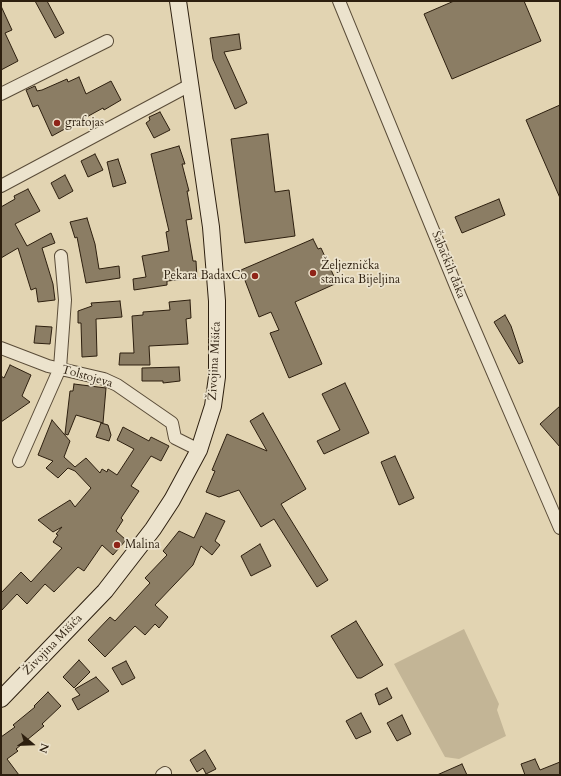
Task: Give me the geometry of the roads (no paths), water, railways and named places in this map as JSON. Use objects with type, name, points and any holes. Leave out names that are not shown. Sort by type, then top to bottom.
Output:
[{"type":"main road","name":"Živojina Mišića","points":[[1,699],[105,591],[153,529],[175,494],[199,450],[208,424],[217,377],[217,301],[211,227],[178,1]]},
{"type":"street","name":"Šabačkih đaka","points":[[339,1],[460,296],[560,528]]},
{"type":"street","points":[[1,94],[107,41]]},
{"type":"street","points":[[1,186],[190,85]]},
{"type":"street","points":[[19,462],[60,368],[65,300],[61,256]]},
{"type":"street","name":"Tolstojeva","points":[[1,348],[60,368],[104,379],[117,385],[172,423],[175,438],[199,450]]},
{"type":"place","name":"grafojas","points":[[57,123]]},
{"type":"place","name":"Željeznička stanica Bijeljina","points":[[313,273]]},
{"type":"place","name":"Pekara BadaxCo","points":[[255,276]]},
{"type":"place","name":"Malina","points":[[117,545]]}]
